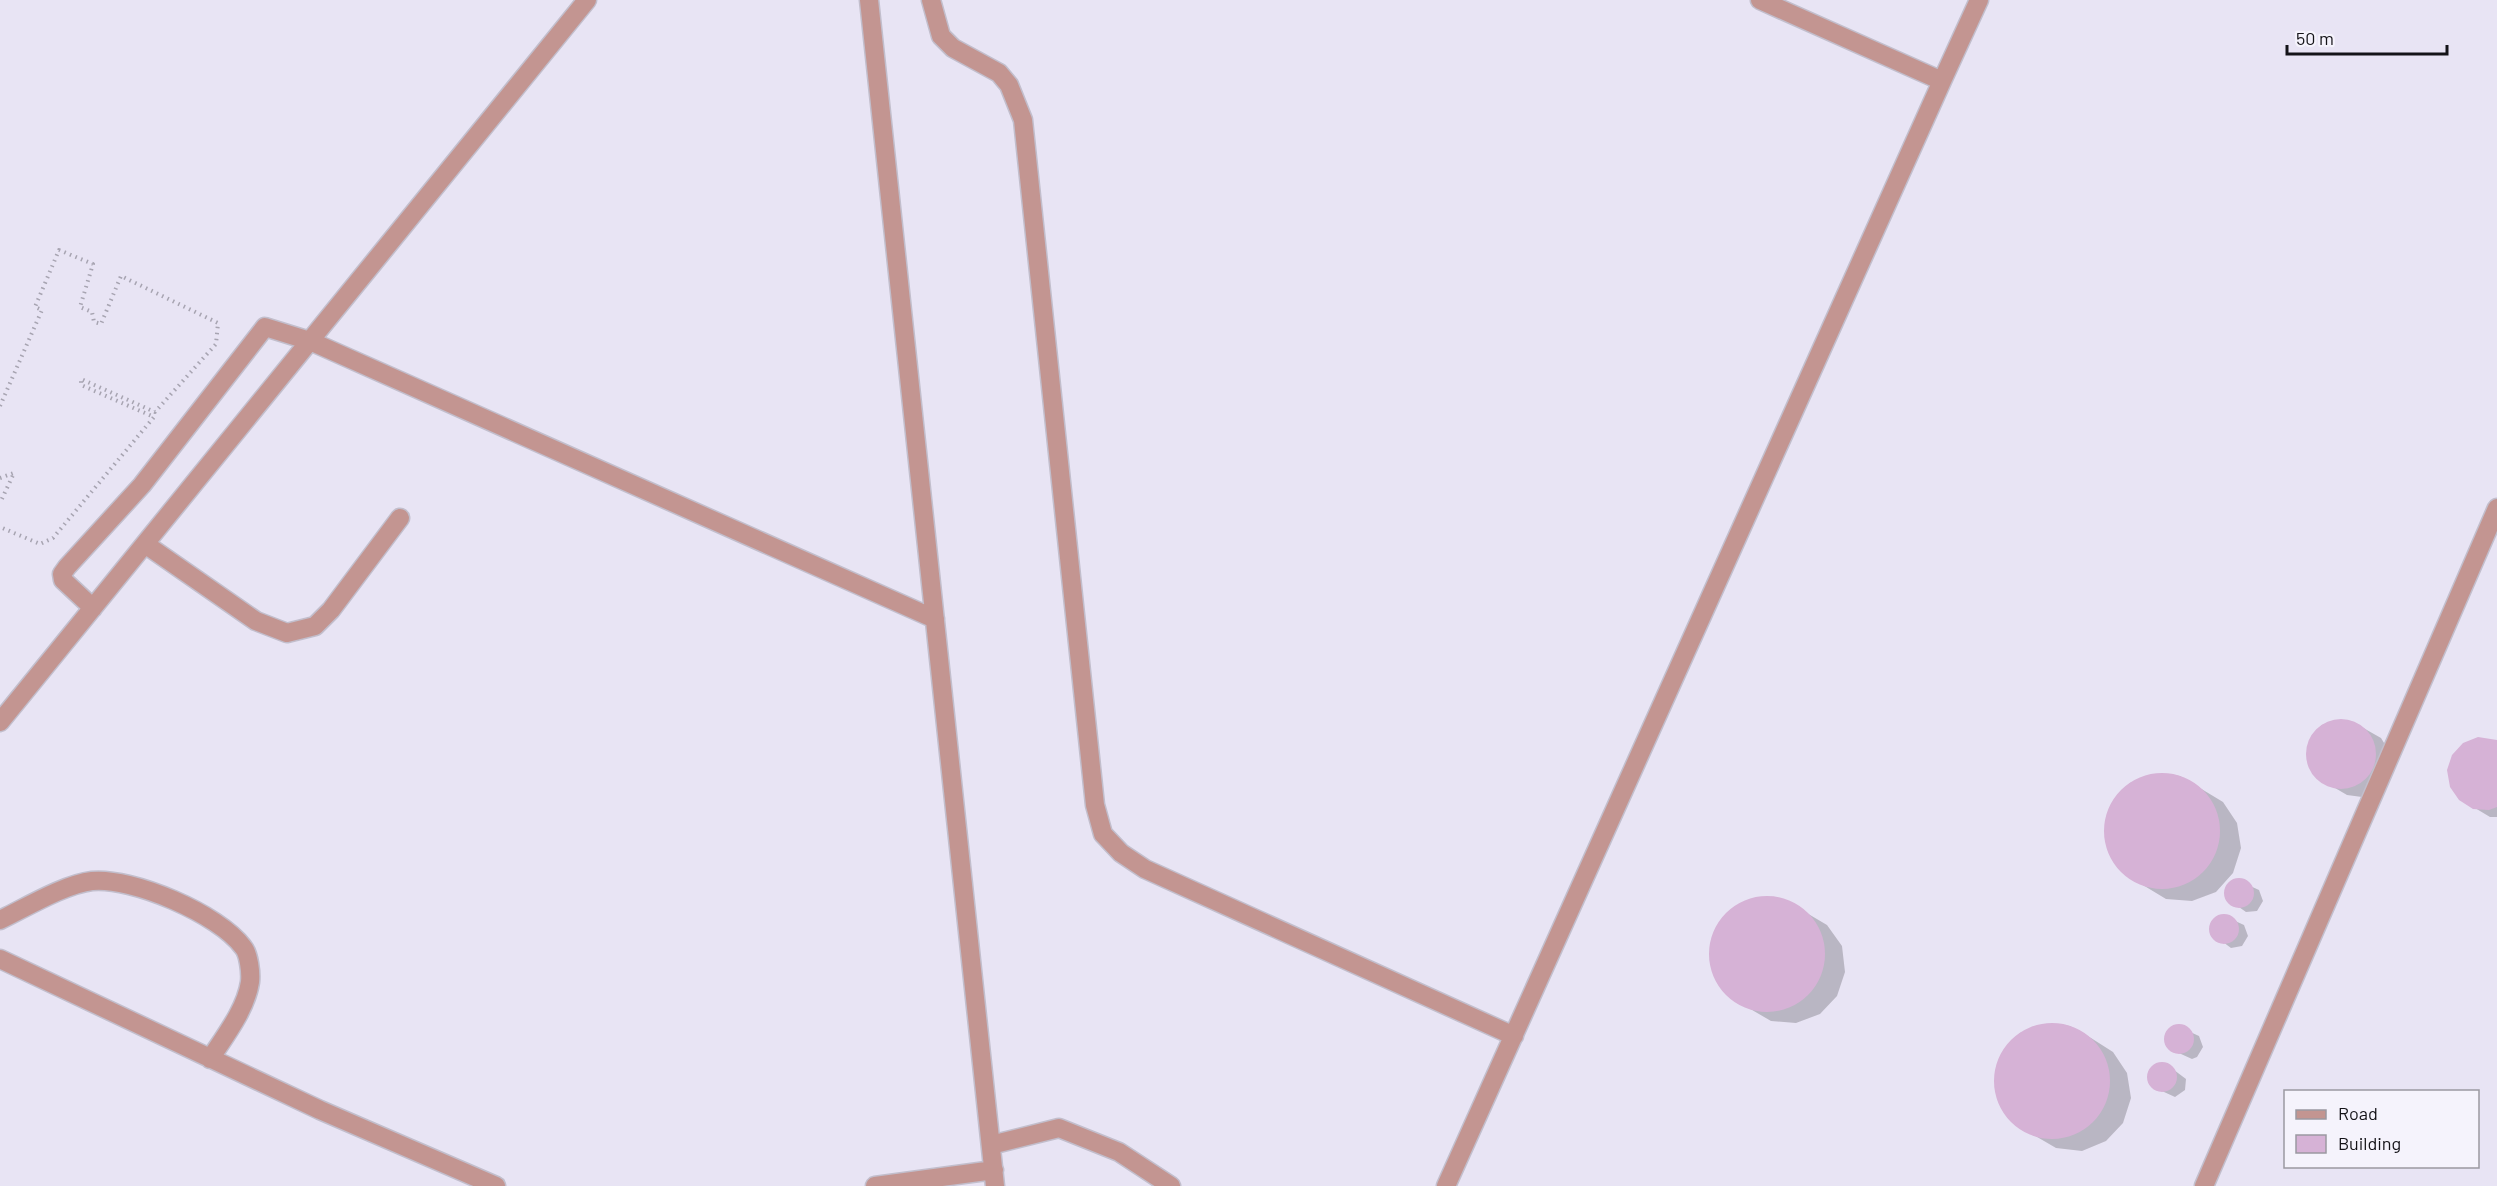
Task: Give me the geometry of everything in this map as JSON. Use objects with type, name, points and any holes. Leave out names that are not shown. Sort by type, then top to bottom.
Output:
[{"type":"lane","points":[[0,722],[587,0]]},
{"type":"lane","points":[[869,0],[995,1178],[875,1186]]},
{"type":"lane","points":[[931,0],[940,36],[953,48],[999,73],[1009,85],[1023,120],[1095,805],[1103,834],[1121,853],[1145,869],[1514,1036]]},
{"type":"lane","points":[[1760,0],[1942,81]]},
{"type":"lane","points":[[1446,1186],[1979,0]]},
{"type":"lane","points":[[93,608],[63,580],[62,574],[142,485],[265,327],[310,341],[935,620]]},
{"type":"lane","points":[[2204,1186],[2497,508]]},
{"type":"lane","points":[[145,544],[256,621],[287,633],[315,626],[331,610],[400,518]]},
{"type":"lane","points":[[0,920],[70,888],[92,881],[125,884],[178,903],[227,931],[244,948],[250,983],[234,1022],[210,1059]]},
{"type":"lane","points":[[0,959],[320,1110],[496,1186]]},
{"type":"lane","points":[[991,1145],[1059,1128],[1119,1152],[1171,1186]]},
{"type":"path","points":[[0,406],[42,310],[35,308],[59,250],[93,264],[80,307],[92,312],[93,322],[101,324],[121,276],[218,323],[216,344],[155,412],[81,379],[81,386],[154,417],[53,538],[40,544],[0,527]]},
{"type":"path","points":[[0,478],[14,473],[0,503]]},
{"type":"building","points":[[2341,719],[2354,722],[2366,729],[2373,741],[2376,754],[2373,767],[2366,779],[2354,786],[2341,789],[2328,786],[2316,779],[2309,767],[2306,754],[2309,741],[2316,729],[2328,722]]},
{"type":"building","points":[[2478,737],[2497,740],[2497,807],[2489,810],[2473,809],[2459,800],[2450,787],[2447,770],[2452,755],[2463,743]]},
{"type":"building","points":[[2162,773],[2184,777],[2203,790],[2216,809],[2220,831],[2216,853],[2203,872],[2184,885],[2162,889],[2140,885],[2121,872],[2108,853],[2104,831],[2108,809],[2121,790],[2140,777]]},
{"type":"building","points":[[2239,878],[2245,879],[2253,887],[2253,899],[2245,907],[2239,908],[2233,907],[2225,899],[2224,893],[2225,887],[2233,879]]},
{"type":"building","points":[[1767,896],[1789,901],[1808,913],[1820,932],[1825,954],[1820,976],[1808,995],[1789,1007],[1767,1012],[1745,1007],[1726,995],[1714,976],[1709,954],[1714,932],[1726,913],[1745,901]]},
{"type":"building","points":[[2224,914],[2230,915],[2238,923],[2238,935],[2230,943],[2224,944],[2218,943],[2210,935],[2209,929],[2210,923],[2218,915]]},
{"type":"building","points":[[2052,1023],[2074,1027],[2093,1040],[2106,1059],[2110,1081],[2106,1103],[2093,1122],[2074,1135],[2052,1139],[2030,1135],[2011,1122],[1998,1103],[1994,1081],[1998,1059],[2011,1040],[2030,1027]]},
{"type":"building","points":[[2179,1024],[2185,1025],[2193,1033],[2193,1045],[2185,1053],[2179,1054],[2173,1053],[2165,1045],[2164,1039],[2165,1033],[2173,1025]]},
{"type":"building","points":[[2162,1062],[2168,1063],[2176,1071],[2176,1083],[2168,1091],[2162,1092],[2156,1091],[2148,1083],[2147,1077],[2148,1071],[2156,1063]]}]
